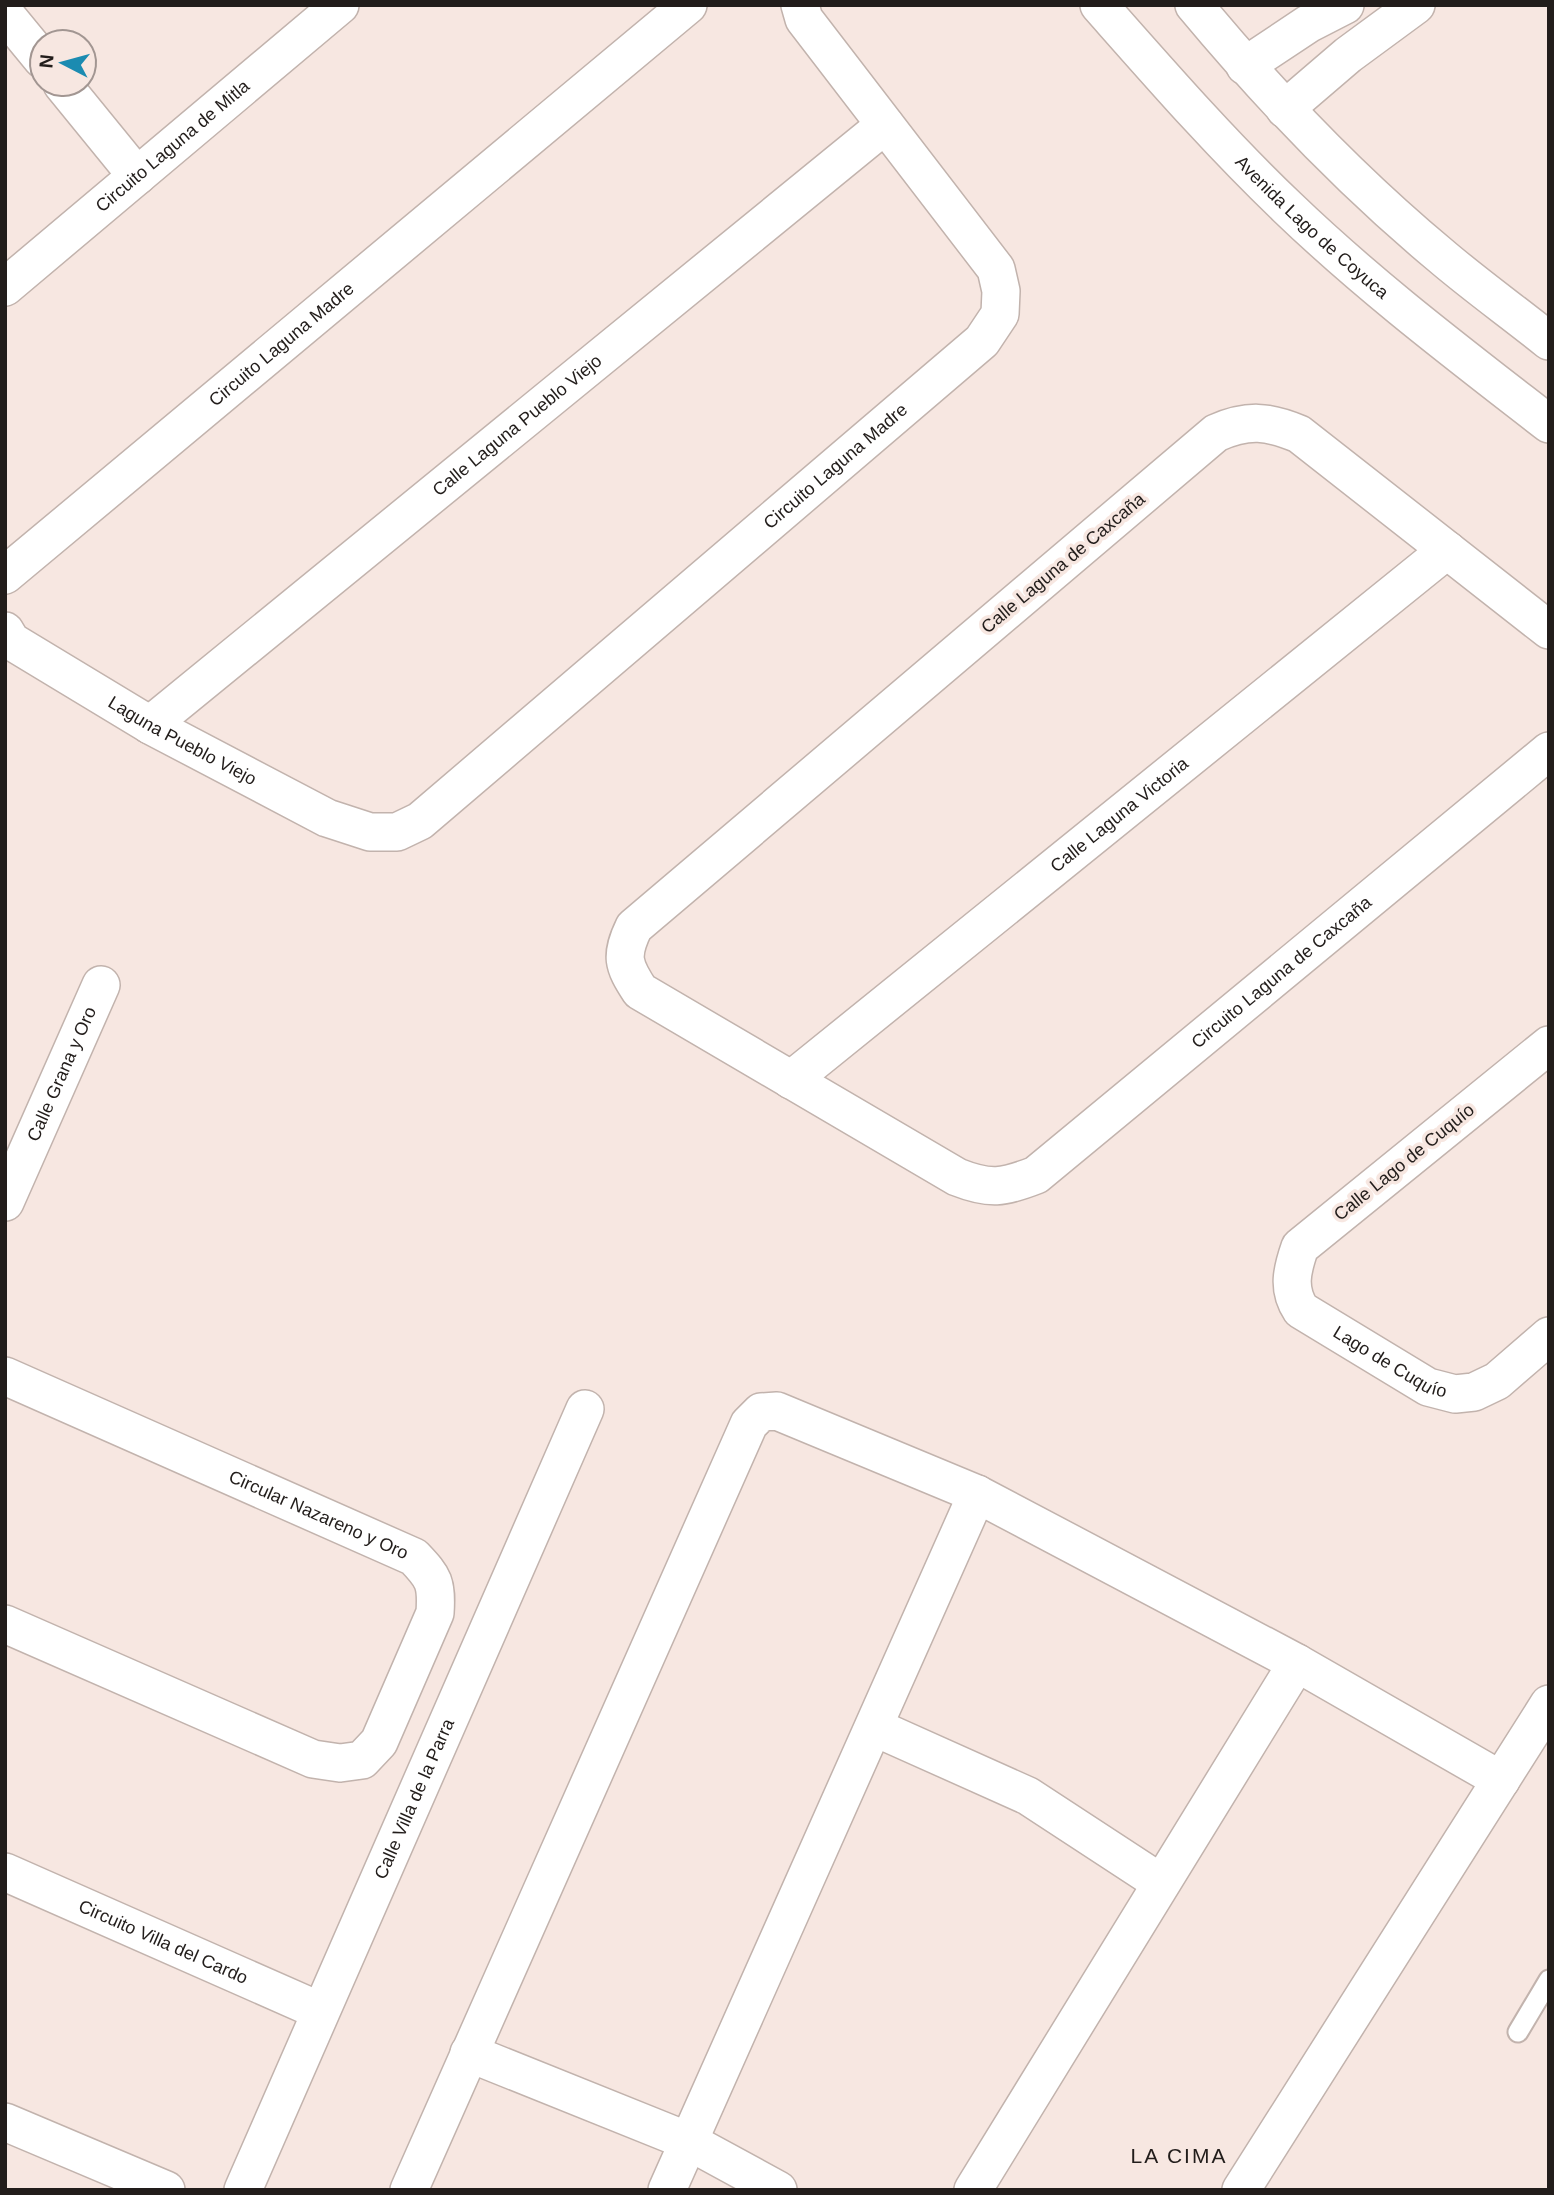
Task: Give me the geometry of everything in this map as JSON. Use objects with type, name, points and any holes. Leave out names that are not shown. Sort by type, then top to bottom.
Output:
[{"type":"street","name":"Circuito Laguna Madre","points":[[5,575],[688,5]]},
{"type":"street","name":"Circuito Laguna Madre","points":[[370,832],[397,832],[420,821],[982,341],[1000,314],[1001,291],[996,269],[804,19],[800,5]]},
{"type":"street","name":"Avenida Lago de Coyuca","points":[[1099,5],[1196,115],[1288,208],[1396,305],[1549,424]]},
{"type":"street","points":[[1194,5],[1284,109],[1360,184],[1440,255],[1549,341]]},
{"type":"street","points":[[1245,66],[1308,24],[1345,5]]},
{"type":"street","points":[[1284,109],[1348,55],[1416,5]]},
{"type":"street","name":"Circuito Laguna de Mitla","points":[[5,287],[137,176],[320,11]]},
{"type":"street","points":[[5,14],[28,42]]},
{"type":"street","points":[[73,98],[137,176]]},
{"type":"street","name":"Calle Laguna Pueblo Viejo","points":[[150,724],[885,125]]},
{"type":"street","name":"Calle Laguna de Caxcaña","points":[[791,1080],[640,991],[625,968],[626,944],[634,927],[1216,433],[1251,422],[1275,424],[1299,434],[1549,630]]},
{"type":"street","name":"Calle Laguna Victoria","points":[[791,1080],[1447,550]]},
{"type":"street","name":"Laguna Pueblo Viejo","points":[[5,631],[11,641],[150,724],[327,818],[370,832]]},
{"type":"street","name":"Circuito Laguna de Caxcaña","points":[[791,1080],[957,1177],[981,1186],[1010,1185],[1036,1175],[1549,751]]},
{"type":"street","name":"Calle Grana y Oro","points":[[5,1202],[101,985]]},
{"type":"street","name":"Calle Lago de Cuquío","points":[[1293,1298],[1291,1273],[1300,1247],[1549,1045]]},
{"type":"street","name":"Lago de Cuquío","points":[[1293,1298],[1301,1310],[1428,1387],[1455,1394],[1474,1392],[1497,1381],[1549,1336]]},
{"type":"street","name":"Circular Nazareno y Oro","points":[[5,1376],[414,1557],[430,1574],[436,1592],[435,1613],[379,1742],[362,1760],[340,1763],[313,1759],[5,1624]]},
{"type":"street","name":"Calle Villa de la Parra","points":[[243,2190],[585,1409]]},
{"type":"street","points":[[409,2190],[749,1424],[761,1412],[777,1411],[977,1494],[1297,1663],[1501,1780]]},
{"type":"street","points":[[667,2190],[977,1494]]},
{"type":"street","points":[[973,2190],[1297,1663]]},
{"type":"street","points":[[1241,2190],[1549,1704]]},
{"type":"street","points":[[874,1727],[1028,1796],[1161,1882]]},
{"type":"street","name":"Circuito Villa del Cardo","points":[[5,1872],[320,2011]]},
{"type":"street","points":[[469,2053],[688,2141],[778,2190]]},
{"type":"street","points":[[5,2122],[166,2190]]},
{"type":"lane","points":[[1518,2032],[1549,1980]]},
{"type":"district","name":"LA CIMA","points":[[1179,2156]]}]
